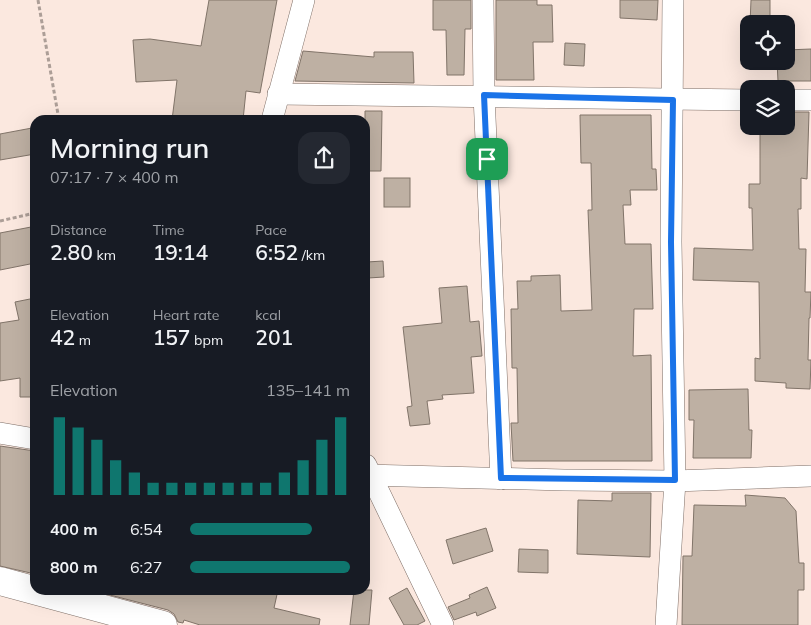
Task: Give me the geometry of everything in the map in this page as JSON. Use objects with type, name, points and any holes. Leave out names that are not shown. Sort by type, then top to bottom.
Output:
[{"type":"main road","points":[[0,581],[30,589]]},
{"type":"main road","points":[[52,595],[163,625]]},
{"type":"main road","points":[[0,598],[98,625]]},
{"type":"street","points":[[273,115],[304,0]]},
{"type":"street","points":[[482,0],[484,95],[501,478]]},
{"type":"street","points":[[666,625],[675,480],[671,242],[673,0]]},
{"type":"street","points":[[278,94],[484,95],[740,100]]},
{"type":"street","points":[[795,100],[811,100]]},
{"type":"street","points":[[0,433],[30,438]]},
{"type":"street","points":[[370,471],[501,478],[675,480],[811,476]]},
{"type":"street","points":[[370,477],[443,625]]},
{"type":"path","points":[[38,0],[58,115]]},
{"type":"path","points":[[0,221],[30,214]]},
{"type":"building","points":[[209,0],[277,0],[260,93],[246,91],[244,115],[173,115],[177,80],[136,82],[133,40],[150,39],[201,46]]},
{"type":"building","points":[[433,0],[471,0],[471,29],[465,29],[464,75],[447,75],[446,30],[433,30]]},
{"type":"building","points":[[496,0],[537,0],[537,5],[552,5],[553,42],[533,42],[534,80],[496,80]]},
{"type":"building","points":[[620,0],[658,0],[657,20],[620,18]]},
{"type":"building","points":[[751,0],[770,0],[770,15],[750,15]]},
{"type":"building","points":[[565,43],[585,44],[584,66],[564,65]]},
{"type":"building","points":[[811,49],[811,81],[778,80],[777,70],[795,70],[795,50]]},
{"type":"building","points":[[303,51],[374,57],[374,52],[413,52],[414,83],[295,81]]},
{"type":"building","points":[[365,111],[382,111],[381,171],[370,171],[370,115],[365,115]]},
{"type":"building","points":[[795,112],[809,112],[807,179],[801,178],[801,209],[798,209],[799,249],[806,249],[805,292],[811,292],[808,360],[811,360],[810,389],[786,388],[786,383],[755,381],[755,358],[760,359],[759,282],[693,280],[694,248],[753,250],[752,208],[749,208],[749,184],[760,184],[760,135],[795,135]]},
{"type":"building","points":[[580,115],[651,115],[652,169],[656,169],[657,190],[630,190],[631,205],[623,205],[625,244],[651,244],[653,309],[634,309],[633,356],[651,355],[652,461],[513,461],[511,423],[518,423],[517,368],[512,368],[511,309],[518,309],[517,281],[531,281],[531,276],[560,275],[561,311],[592,310],[588,210],[592,210],[591,163],[581,163]]},
{"type":"building","points":[[30,128],[30,155],[0,160],[0,134]]},
{"type":"building","points":[[384,178],[410,178],[410,207],[384,207]]},
{"type":"building","points":[[30,227],[30,264],[0,270],[0,233]]},
{"type":"building","points":[[383,261],[384,277],[370,278],[370,262]]},
{"type":"building","points":[[467,286],[470,322],[479,321],[482,356],[471,357],[474,393],[442,395],[443,399],[427,401],[430,424],[410,426],[407,407],[412,406],[403,327],[442,323],[439,288]]},
{"type":"building","points":[[30,299],[30,397],[20,397],[20,378],[0,381],[0,323],[19,320],[15,302]]},
{"type":"building","points":[[748,389],[749,430],[752,430],[751,458],[693,458],[694,420],[689,420],[689,390]]},
{"type":"building","points":[[0,446],[30,450],[30,573],[0,566]]},
{"type":"building","points":[[612,493],[651,493],[650,557],[577,554],[578,500],[612,501]]},
{"type":"building","points":[[745,495],[785,498],[796,511],[799,563],[804,563],[804,590],[798,590],[798,625],[682,625],[683,556],[692,556],[694,505],[746,506]]},
{"type":"building","points":[[486,528],[493,551],[453,564],[446,540]]},
{"type":"building","points":[[519,549],[548,550],[548,573],[518,572]]},
{"type":"building","points":[[487,587],[496,608],[477,616],[476,612],[454,620],[448,607],[470,598],[469,595]]},
{"type":"building","points":[[407,588],[425,621],[417,625],[404,625],[389,598]]},
{"type":"building","points":[[370,590],[372,590],[369,625],[350,625],[353,595],[370,595]]},
{"type":"building","points":[[110,595],[277,595],[274,608],[320,619],[319,625],[200,625],[184,620],[183,623],[178,622],[174,614],[168,610]]},
{"type":"route","points":[[484,95],[673,100],[671,242],[675,480],[501,478],[487,159],[484,95]]}]
